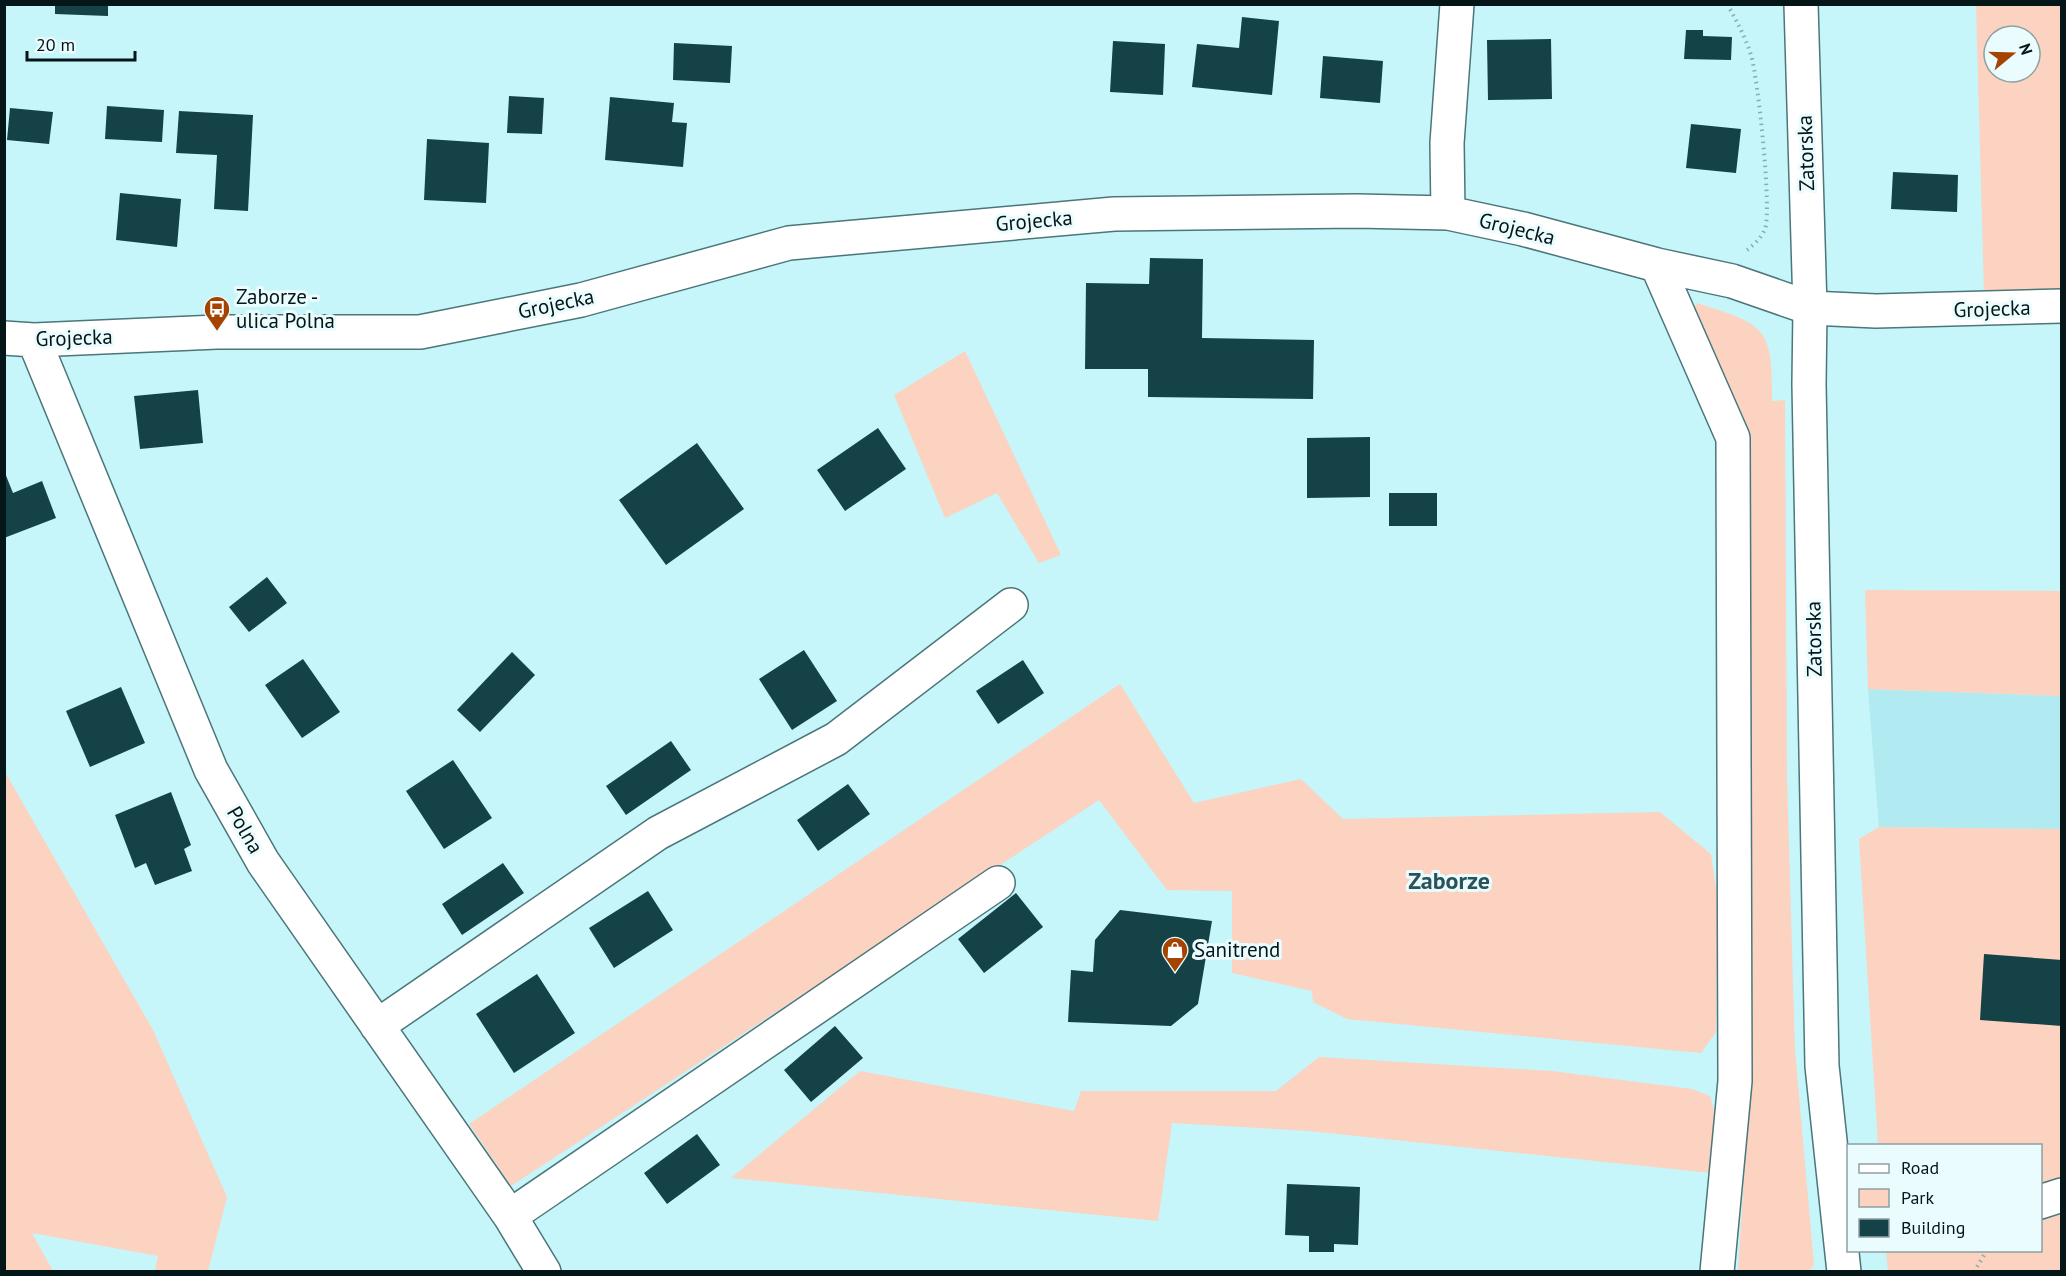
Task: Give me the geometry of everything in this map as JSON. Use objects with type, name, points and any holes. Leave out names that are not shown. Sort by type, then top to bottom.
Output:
[{"type":"street","points":[[1448,213],[1447,143],[1457,4]]},
{"type":"street","name":"Zatorska","points":[[1801,4],[1810,308],[1809,384],[1822,1066],[1844,1272]]},
{"type":"street","name":"Grojecka","points":[[19,339],[217,332],[420,332],[581,300],[789,243],[1114,214],[1357,211],[1448,213],[1523,229],[1657,265],[1732,281],[1810,308],[1876,311],[2061,306]]},
{"type":"street","points":[[1657,265],[1733,438],[1735,1081],[1717,1272]]},
{"type":"street","name":"Polna","points":[[19,339],[210,771],[263,862],[510,1216],[544,1272]]},
{"type":"street","points":[[377,1026],[658,833],[836,739],[1011,605]]},
{"type":"street","points":[[510,1216],[998,883]]},
{"type":"street","points":[[2042,1201],[2061,1195]]},
{"type":"path","points":[[1727,4],[1740,26],[1752,57],[1765,173],[1767,209],[1765,229],[1755,245],[1745,252]]},
{"type":"path","points":[[1974,1272],[1986,1252]]},
{"type":"shaded area","points":[[1868,689],[2061,696],[2061,829],[1879,827]]},
{"type":"green space","points":[[1976,5],[2061,5],[2061,290],[1984,295]]},
{"type":"green space","points":[[1697,303],[1738,317],[1760,332],[1767,343],[1770,357],[1772,401],[1785,400],[1787,779],[1795,1050],[1814,1265],[1809,1271],[1738,1271],[1750,1082],[1744,417],[1718,375],[1691,314]]},
{"type":"green space","points":[[965,351],[1061,555],[1039,563],[997,493],[945,518],[894,395]]},
{"type":"green space","points":[[1865,590],[2061,591],[2061,696],[1868,689]]},
{"type":"green space","points":[[1120,684],[1194,803],[1301,779],[1343,819],[1660,812],[1711,854],[1718,901],[1716,1032],[1701,1053],[1347,1019],[1313,1002],[1312,991],[1232,973],[1232,891],[1167,890],[1099,800],[511,1186],[469,1124]]},
{"type":"green space","points":[[5,772],[153,1030],[227,1197],[208,1271],[155,1271],[158,1256],[32,1233],[53,1271],[5,1271]]},
{"type":"green space","points":[[1879,827],[2061,829],[2061,1271],[1888,1271],[1886,1252],[2042,1252],[2042,1144],[1878,1144],[1859,839]]},
{"type":"green space","points":[[1319,1057],[1552,1071],[1692,1089],[1710,1096],[1714,1111],[1711,1173],[1309,1131],[1172,1123],[1158,1221],[731,1178],[860,1071],[1074,1111],[1081,1091],[1276,1091]]},
{"type":"building","points":[[55,4],[108,4],[108,16],[55,14]]},
{"type":"building","points":[[1242,17],[1279,21],[1272,95],[1192,87],[1197,44],[1239,48]]},
{"type":"building","points":[[1686,30],[1703,30],[1703,36],[1732,37],[1731,60],[1684,59]]},
{"type":"building","points":[[1551,39],[1552,99],[1488,100],[1487,40]]},
{"type":"building","points":[[1113,41],[1165,44],[1163,95],[1110,92]]},
{"type":"building","points":[[674,43],[732,46],[730,83],[673,80]]},
{"type":"building","points":[[1323,56],[1383,61],[1380,103],[1320,98]]},
{"type":"building","points":[[509,96],[544,98],[542,134],[507,133]]},
{"type":"building","points":[[610,97],[674,103],[672,122],[687,123],[683,167],[605,160]]},
{"type":"building","points":[[107,106],[164,110],[162,142],[105,139]]},
{"type":"building","points":[[10,108],[53,112],[49,144],[7,140]]},
{"type":"building","points":[[179,111],[253,115],[248,211],[214,209],[217,155],[176,153]]},
{"type":"building","points":[[1691,124],[1741,129],[1736,173],[1686,168]]},
{"type":"building","points":[[427,139],[489,143],[486,203],[424,200]]},
{"type":"building","points":[[1893,172],[1958,175],[1957,212],[1891,209]]},
{"type":"building","points":[[120,193],[181,199],[177,247],[116,240]]},
{"type":"building","points":[[1150,258],[1203,259],[1202,338],[1314,340],[1313,399],[1148,397],[1148,369],[1085,369],[1086,283],[1149,284]]},
{"type":"building","points":[[198,390],[203,443],[140,449],[134,396]]},
{"type":"building","points":[[878,428],[906,469],[845,511],[817,470]]},
{"type":"building","points":[[1370,437],[1370,497],[1307,498],[1307,438]]},
{"type":"building","points":[[697,443],[744,509],[666,565],[619,500]]},
{"type":"building","points":[[5,473],[13,493],[42,481],[56,518],[4,538]]},
{"type":"building","points":[[1389,493],[1437,493],[1437,526],[1389,526]]},
{"type":"building","points":[[267,577],[287,603],[249,632],[229,607]]},
{"type":"building","points":[[804,650],[837,701],[792,730],[759,679]]},
{"type":"building","points":[[512,652],[535,675],[480,732],[457,710]]},
{"type":"building","points":[[303,659],[340,712],[302,738],[265,685]]},
{"type":"building","points":[[1023,660],[1044,693],[998,724],[976,691]]},
{"type":"building","points":[[121,687],[145,743],[90,767],[66,711]]},
{"type":"building","points":[[671,741],[691,770],[626,815],[606,786]]},
{"type":"building","points":[[453,760],[492,818],[444,849],[406,791]]},
{"type":"building","points":[[848,784],[870,814],[818,851],[797,820]]},
{"type":"building","points":[[171,792],[191,845],[184,849],[192,871],[155,885],[146,863],[135,868],[115,815]]},
{"type":"building","points":[[503,863],[524,893],[462,935],[442,904]]},
{"type":"building","points":[[648,891],[673,930],[614,968],[589,928]]},
{"type":"building","points":[[1016,893],[1043,927],[984,973],[958,939]]},
{"type":"building","points":[[1120,910],[1212,921],[1198,1004],[1171,1026],[1068,1022],[1071,970],[1093,972],[1095,940]]},
{"type":"building","points":[[1984,954],[2062,960],[2062,1026],[1980,1020]]},
{"type":"building","points":[[537,974],[575,1033],[514,1073],[476,1014]]},
{"type":"building","points":[[835,1026],[863,1058],[811,1102],[784,1070]]},
{"type":"building","points":[[697,1134],[720,1165],[667,1204],[644,1173]]},
{"type":"building","points":[[1287,1184],[1360,1187],[1358,1245],[1334,1244],[1334,1252],[1309,1252],[1309,1236],[1285,1235]]},
{"type":"place","name":"Zaborze - ulica Polna","points":[[217,332]]},
{"type":"place","name":"Sanitrend","points":[[1175,973]]},
{"type":"district","name":"Zaborze","points":[[1449,881]]}]
